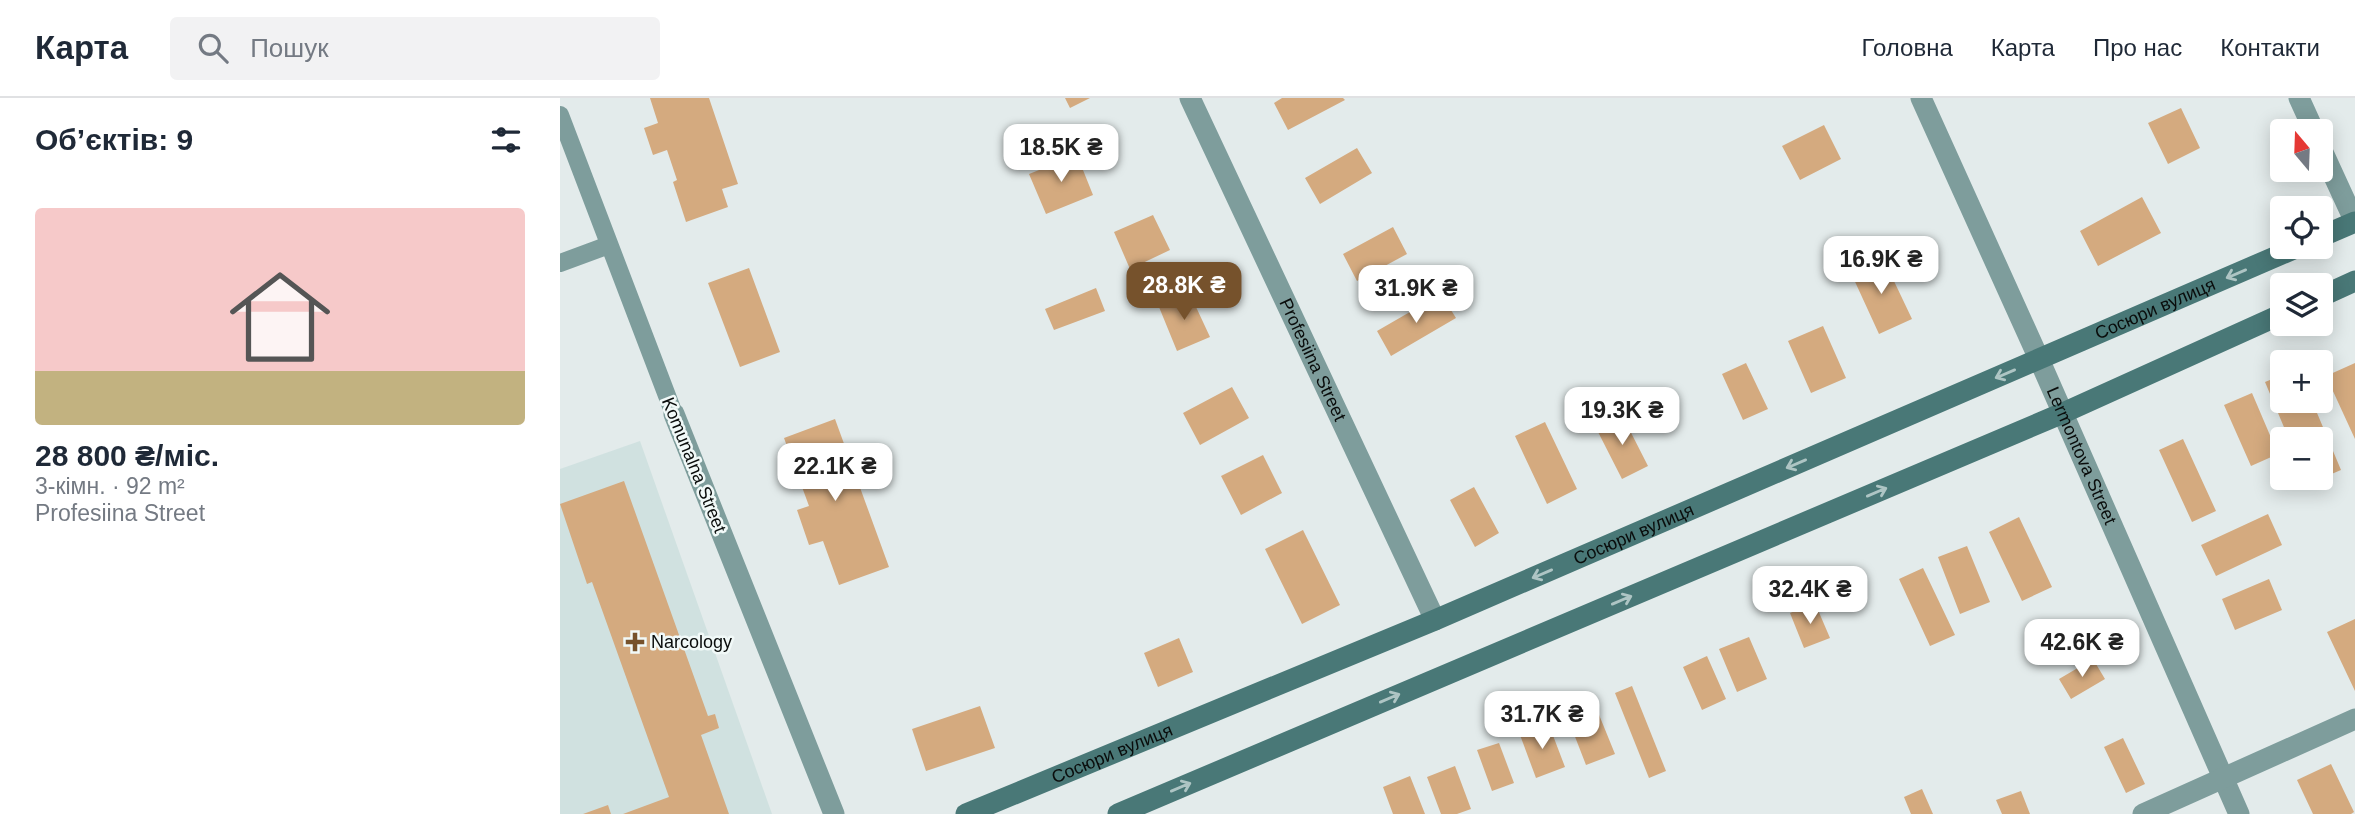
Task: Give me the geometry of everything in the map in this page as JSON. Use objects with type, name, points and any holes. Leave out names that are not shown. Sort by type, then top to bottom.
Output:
[{"type":"street","name":"Profesiina Street","points":[[1190,98],[1434,620]]},
{"type":"street","name":"Lermontova Street","points":[[1921,98],[2239,814]]},
{"type":"street","points":[[2299,98],[2309,119]]},
{"type":"street","points":[[2333,174],[2355,222],[2333,231]]},
{"type":"street","name":"Сосюри вулиця","points":[[966,814],[1434,620],[2270,259]]},
{"type":"street","points":[[2333,290],[2355,281]]},
{"type":"street","points":[[1118,814],[2063,413],[2270,319]]},
{"type":"street","name":"Komunalna Street","points":[[674,414],[834,814]]},
{"type":"street","points":[[2143,814],[2355,719]]},
{"type":"lane","name":"Komunalna Street","points":[[560,114],[674,414]]},
{"type":"lane","points":[[560,263],[609,245]]},
{"type":"shaded area","name":"Narcology","points":[[640,441],[772,814],[560,814],[560,469]]},
{"type":"building","points":[[650,98],[709,98],[738,184],[722,189],[728,207],[686,222],[673,182],[677,180],[667,150],[653,155],[644,128],[658,123]]},
{"type":"building","points":[[1065,98],[1090,98],[1070,108]]},
{"type":"building","points":[[1282,98],[1345,100],[1288,130],[1274,103]]},
{"type":"building","points":[[2181,108],[2200,148],[2168,164],[2148,123]]},
{"type":"building","points":[[1824,125],[1841,159],[1800,180],[1782,146]]},
{"type":"building","points":[[1357,148],[1372,173],[1320,204],[1305,178]]},
{"type":"building","points":[[1077,155],[1093,195],[1046,214],[1029,174]]},
{"type":"building","points":[[2142,197],[2161,233],[2098,266],[2080,231]]},
{"type":"building","points":[[1153,215],[1170,250],[1130,269],[1114,232]]},
{"type":"building","points":[[1393,227],[1407,254],[1357,281],[1343,254]]},
{"type":"building","points":[[1883,258],[1912,319],[1879,334],[1851,273]]},
{"type":"building","points":[[749,268],[780,352],[740,367],[708,283]]},
{"type":"building","points":[[1096,288],[1105,311],[1054,330],[1045,309]]},
{"type":"building","points":[[1190,294],[1210,337],[1177,351],[1159,307]]},
{"type":"building","points":[[1441,294],[1456,318],[1391,356],[1377,331]]},
{"type":"building","points":[[1823,326],[1846,378],[1811,393],[1788,341]]},
{"type":"building","points":[[1746,363],[1768,409],[1743,420],[1722,374]]},
{"type":"building","points":[[2355,363],[2355,439],[2333,391],[2333,373]]},
{"type":"building","points":[[2270,380],[2270,394],[2265,382]]},
{"type":"building","points":[[1232,387],[1249,418],[1200,445],[1183,413]]},
{"type":"building","points":[[2252,393],[2270,435],[2270,458],[2251,466],[2224,405]]},
{"type":"building","points":[[2278,413],[2317,413],[2323,427],[2284,427]]},
{"type":"building","points":[[1622,415],[1648,466],[1622,479],[1596,428]]},
{"type":"building","points":[[835,419],[889,567],[839,585],[823,541],[809,545],[797,510],[809,506],[784,438]]},
{"type":"building","points":[[1545,422],[1577,489],[1547,504],[1515,436]]},
{"type":"building","points":[[2183,439],[2216,511],[2192,522],[2159,450]]},
{"type":"building","points":[[2333,451],[2341,470],[2333,473]]},
{"type":"building","points":[[1263,455],[1282,493],[1241,515],[1221,476]]},
{"type":"building","points":[[624,481],[708,716],[715,714],[719,728],[701,735],[729,814],[623,814],[669,797],[592,582],[587,584],[560,504]]},
{"type":"building","points":[[1474,487],[1499,533],[1475,547],[1450,500]]},
{"type":"building","points":[[2268,514],[2282,545],[2216,576],[2201,545]]},
{"type":"building","points":[[2019,517],[2052,587],[2022,601],[1989,532]]},
{"type":"building","points":[[1303,530],[1340,605],[1302,624],[1265,549]]},
{"type":"building","points":[[1967,546],[1990,602],[1960,614],[1938,557]]},
{"type":"building","points":[[1923,568],[1955,635],[1930,646],[1899,579]]},
{"type":"building","points":[[2269,579],[2282,610],[2235,630],[2222,599]]},
{"type":"building","points":[[1815,603],[1830,638],[1804,648],[1790,613]]},
{"type":"building","points":[[2355,619],[2355,691],[2327,632]]},
{"type":"building","points":[[1749,637],[1767,679],[1737,692],[1719,649]]},
{"type":"building","points":[[1179,638],[1193,672],[1158,687],[1144,653]]},
{"type":"building","points":[[1707,656],[1726,699],[1702,710],[1683,667]]},
{"type":"building","points":[[2093,659],[2105,679],[2071,699],[2059,679]]},
{"type":"building","points":[[1632,686],[1666,771],[1649,778],[1615,693]]},
{"type":"building","points":[[1593,700],[1615,754],[1586,765],[1565,711]]},
{"type":"building","points":[[980,706],[995,748],[926,771],[912,729]]},
{"type":"building","points":[[1549,725],[1565,767],[1536,778],[1520,735]]},
{"type":"building","points":[[2123,738],[2145,784],[2126,793],[2104,747]]},
{"type":"building","points":[[1499,743],[1514,783],[1492,791],[1477,750]]},
{"type":"building","points":[[2331,764],[2354,812],[2351,814],[2313,814],[2297,780]]},
{"type":"building","points":[[1455,766],[1471,809],[1457,814],[1441,814],[1427,777]]},
{"type":"building","points":[[1410,776],[1425,814],[1393,814],[1383,787]]},
{"type":"building","points":[[1922,789],[1933,814],[1911,814],[1904,797]]},
{"type":"building","points":[[2021,791],[2030,814],[2002,814],[1996,800]]},
{"type":"building","points":[[608,805],[611,814],[583,814]]},
{"type":"place","name":"Narcology","points":[[635,642]]}]
